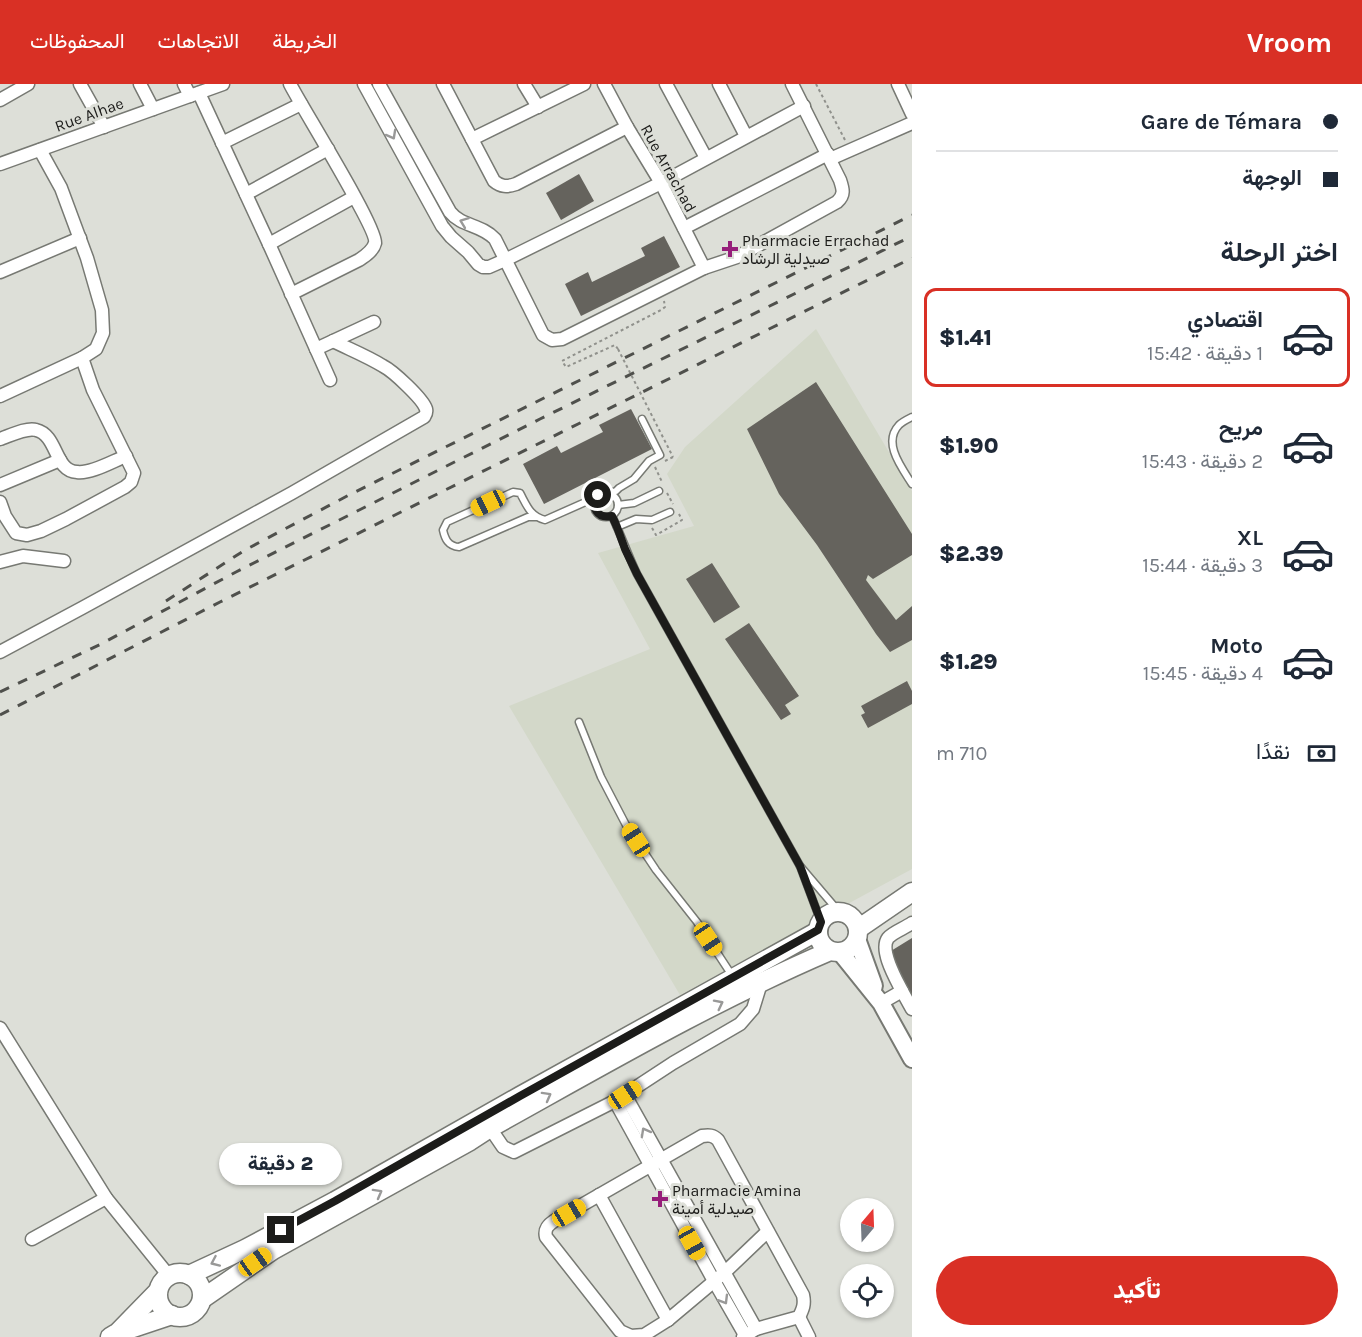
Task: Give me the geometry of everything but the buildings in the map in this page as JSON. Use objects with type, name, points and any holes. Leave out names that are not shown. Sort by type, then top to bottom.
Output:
[{"type":"main road","points":[[851,924],[909,894]]},
{"type":"main road","points":[[880,1001],[835,952],[821,943],[820,926],[826,916],[833,913],[851,924],[880,1001],[912,1059]]},
{"type":"main road","points":[[202,1299],[273,1250],[646,1042],[761,982],[835,952],[851,948],[851,924]]},
{"type":"main road","points":[[189,1275],[245,1249],[335,1201],[734,978],[820,926]]},
{"type":"main road","points":[[113,1335],[158,1291],[162,1282],[169,1276],[179,1273],[197,1280],[202,1289],[202,1299],[198,1308],[191,1315],[181,1317],[164,1310],[159,1301],[158,1291]]},
{"type":"main road","points":[[113,1335],[172,1315]]},
{"type":"street","points":[[81,84],[104,127]]},
{"type":"street","points":[[140,84],[153,109]]},
{"type":"street","points":[[184,84],[194,94],[222,143],[330,380]]},
{"type":"street","name":"Rue Alhae","points":[[0,164],[223,84]]},
{"type":"street","points":[[290,84],[375,236],[372,249],[359,260],[291,294]]},
{"type":"street","points":[[364,84],[442,226],[483,267],[489,267],[505,260],[661,183],[804,106]]},
{"type":"street","points":[[379,84],[450,212],[455,219],[478,227],[495,239],[543,335],[552,340],[562,339],[704,268],[737,257],[842,198],[843,188],[829,156],[792,84]]},
{"type":"street","points":[[443,84],[494,181],[498,184],[509,186],[627,127]]},
{"type":"street","points":[[524,84],[538,107]]},
{"type":"street","points":[[472,139],[584,84]]},
{"type":"street","name":"Rue Arrachad","points":[[604,84],[661,183],[704,268]]},
{"type":"street","points":[[666,84],[706,158]]},
{"type":"street","points":[[719,84],[746,136]]},
{"type":"street","points":[[897,84],[912,114]]},
{"type":"street","points":[[0,100],[24,85]]},
{"type":"street","points":[[222,143],[301,104]]},
{"type":"street","points":[[684,228],[829,156],[850,150],[912,123]]},
{"type":"street","points":[[246,194],[328,149]]},
{"type":"street","points":[[0,396],[82,358],[96,349],[103,333],[102,310],[80,238],[61,188],[40,150]]},
{"type":"street","points":[[270,244],[354,197]]},
{"type":"street","points":[[0,272],[80,238]]},
{"type":"street","points":[[316,349],[374,322]]},
{"type":"street","points":[[0,652],[261,510],[424,417],[425,406],[395,375],[384,366],[333,341]]},
{"type":"street","points":[[0,502],[5,516],[16,533],[27,535],[41,531],[112,495],[131,482],[134,473],[109,426],[82,358]]},
{"type":"street","points":[[0,439],[36,429],[46,435],[64,467],[75,473],[88,471],[126,456]]},
{"type":"street","points":[[0,485],[60,460]]},
{"type":"street","points":[[0,562],[23,556],[64,561]]},
{"type":"street","points":[[912,923],[891,935],[884,946],[886,955],[912,1009]]},
{"type":"street","points":[[490,1128],[503,1147],[514,1152],[620,1098],[673,1063],[740,1024],[753,1009],[761,982]]},
{"type":"street","points":[[880,1001],[902,991]]},
{"type":"street","points":[[0,1028],[106,1198],[169,1276]]},
{"type":"street","points":[[620,1098],[656,1163],[719,1277],[748,1334],[799,1317],[804,1306],[803,1295],[768,1231],[715,1137],[702,1136],[656,1163],[599,1195],[550,1224],[545,1230],[546,1237],[620,1331],[631,1336],[644,1335],[668,1320],[719,1277],[768,1231]]},
{"type":"street","points":[[599,1195],[668,1320]]},
{"type":"street","points":[[32,1239],[106,1198]]},
{"type":"street","points":[[799,1317],[809,1337]]},
{"type":"lane","points":[[912,417],[899,425],[893,436],[893,450],[912,484]]},
{"type":"lane","points":[[610,493],[634,479],[649,461],[660,455],[642,419]]},
{"type":"lane","points":[[618,505],[634,503],[659,491]]},
{"type":"lane","points":[[536,517],[520,493],[513,492],[447,522],[444,525],[444,533],[450,545],[459,547],[528,516],[545,520],[590,500],[595,500]]},
{"type":"lane","points":[[604,492],[610,493],[615,496],[618,505],[612,516],[606,517],[596,511],[595,500],[604,492]]},
{"type":"lane","points":[[617,527],[636,519],[652,520],[670,512]]},
{"type":"lane","points":[[612,516],[637,574],[800,866],[820,926]]},
{"type":"lane","points":[[579,722],[601,777],[626,825],[656,870],[697,922],[734,978]]},
{"type":"lane","points":[[800,866],[851,924]]},
{"type":"path","points":[[816,84],[850,150]]},
{"type":"path","points":[[647,520],[656,535],[682,520],[654,467],[673,457],[618,349],[615,345],[566,367],[562,361],[661,310]]},
{"type":"shaded area","points":[[816,329],[912,491],[912,869],[680,995],[509,706],[650,649],[598,553],[694,526],[667,474],[685,447]]},
{"type":"railway","points":[[166,601],[245,550],[349,495],[912,215]]},
{"type":"railway","points":[[0,692],[101,644],[236,572],[540,419],[912,236]]},
{"type":"railway","points":[[0,715],[220,602],[912,258]]},
{"type":"place","name":"Pharmacie Errachad صيدلية الرشاد","points":[[730,249]]},
{"type":"place","name":"Pharmacie Amina صيدلية أمينة","points":[[660,1199]]},
{"type":"route","points":[[281,1230],[818,930],[821,922],[800,866],[637,574],[612,516],[606,517],[596,511],[594,506],[598,495]]}]
